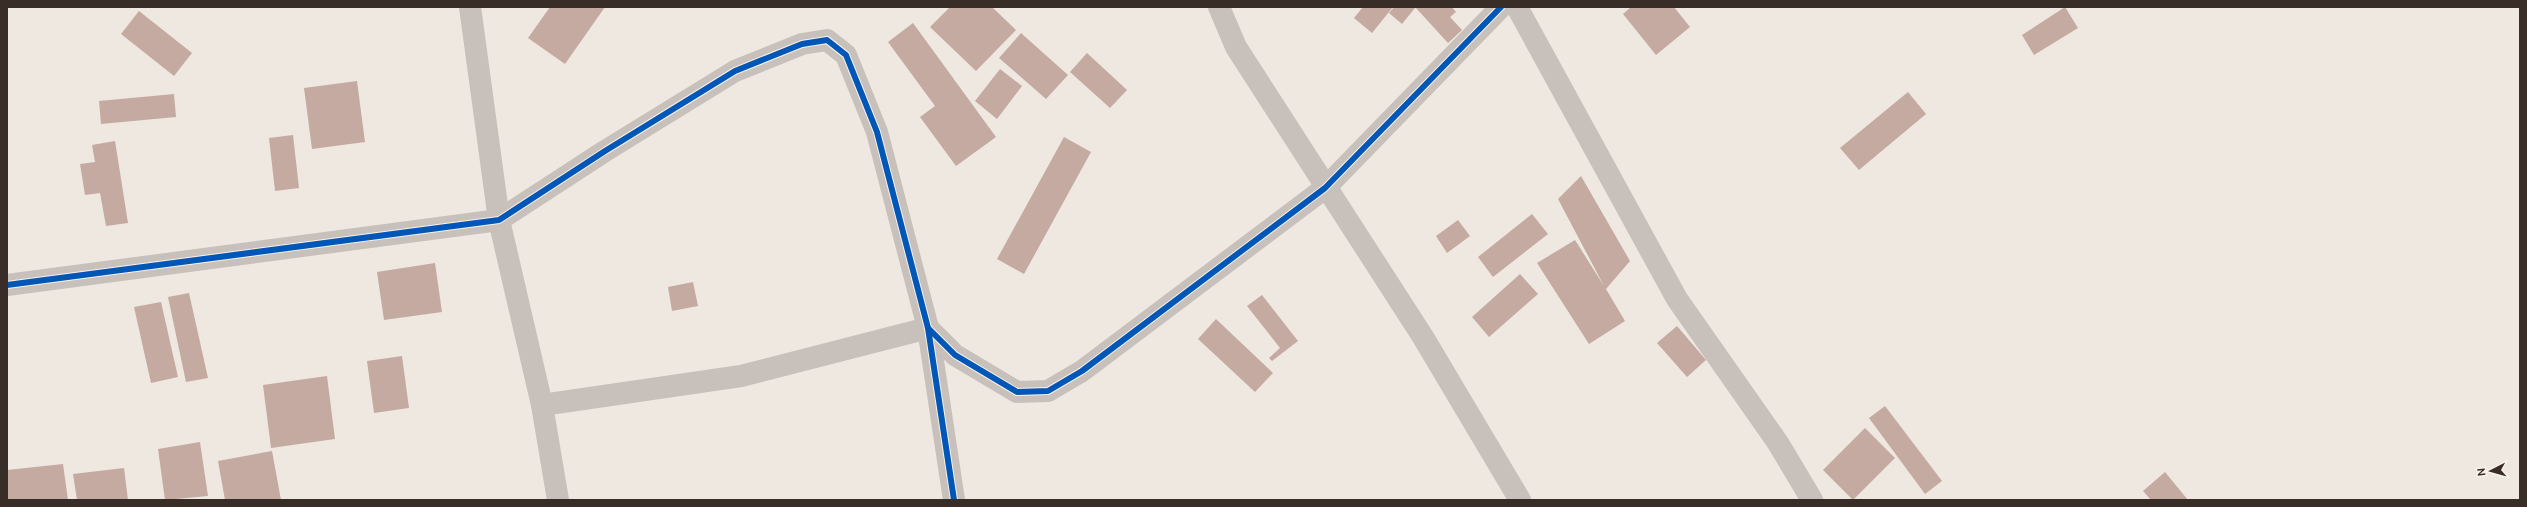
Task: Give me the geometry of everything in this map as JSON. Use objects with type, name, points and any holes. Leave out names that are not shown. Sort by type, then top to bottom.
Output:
[{"type":"street","points":[[470,7],[499,220],[542,405],[558,500]]},
{"type":"street","points":[[1219,7],[1236,47],[1325,188],[1423,337],[1520,500]]},
{"type":"street","points":[[928,328],[955,355],[1017,392],[1048,391],[1082,371],[1325,188],[1501,7]]},
{"type":"street","points":[[1516,7],[1677,299],[1778,442],[1812,500]]},
{"type":"street","points":[[7,285],[499,220],[605,151],[735,71],[802,44],[827,40],[846,55],[877,132],[928,328],[954,500]]},
{"type":"street","points":[[542,405],[741,376],[928,328]]},
{"type":"building","points":[[550,7],[605,7],[565,64],[528,38]]},
{"type":"building","points":[[950,7],[992,7],[1016,30],[976,71],[930,27]]},
{"type":"building","points":[[1363,7],[1393,7],[1372,33],[1354,18]]},
{"type":"building","points":[[1394,7],[1415,8],[1402,24],[1389,13]]},
{"type":"building","points":[[1452,7],[1456,12],[1450,17],[1462,30],[1448,43],[1416,8]]},
{"type":"building","points":[[1631,7],[1674,7],[1690,27],[1656,55],[1623,14]]},
{"type":"building","points":[[2065,7],[2078,28],[2034,55],[2022,35]]},
{"type":"building","points":[[139,11],[192,53],[174,76],[121,34]]},
{"type":"building","points":[[913,23],[996,137],[956,166],[920,117],[935,106],[888,42]]},
{"type":"building","points":[[1021,33],[1068,75],[1046,99],[999,58]]},
{"type":"building","points":[[1087,53],[1127,90],[1110,108],[1070,72]]},
{"type":"building","points":[[1000,69],[1022,86],[997,119],[975,101]]},
{"type":"building","points":[[357,81],[365,142],[312,149],[304,88]]},
{"type":"building","points":[[1908,92],[1926,114],[1859,170],[1840,148]]},
{"type":"building","points":[[174,94],[176,117],[101,124],[99,101]]},
{"type":"building","points":[[293,135],[299,188],[275,191],[269,138]]},
{"type":"building","points":[[1064,137],[1091,152],[1024,274],[997,259]]},
{"type":"building","points":[[115,141],[128,223],[106,226],[100,193],[85,195],[80,164],[95,162],[92,145]]},
{"type":"building","points":[[1581,176],[1630,261],[1606,289],[1625,321],[1589,344],[1537,263],[1575,240],[1604,286],[1558,199]]},
{"type":"building","points":[[1532,214],[1548,234],[1493,277],[1478,257]]},
{"type":"building","points":[[1458,220],[1470,236],[1447,253],[1436,236]]},
{"type":"building","points":[[435,263],[442,312],[384,320],[377,272]]},
{"type":"building","points":[[1520,274],[1538,294],[1489,337],[1472,317]]},
{"type":"building","points":[[693,282],[698,306],[672,311],[668,287]]},
{"type":"building","points":[[189,293],[208,378],[186,382],[168,297]]},
{"type":"building","points":[[1262,295],[1298,341],[1272,361],[1269,358],[1280,348],[1247,306]]},
{"type":"building","points":[[161,302],[178,377],[151,383],[134,307]]},
{"type":"building","points":[[1216,319],[1273,373],[1255,392],[1198,339]]},
{"type":"building","points":[[1677,326],[1706,360],[1687,377],[1657,343]]},
{"type":"building","points":[[402,356],[409,408],[374,413],[367,361]]},
{"type":"building","points":[[327,376],[335,439],[271,448],[263,385]]},
{"type":"building","points":[[1885,406],[1942,481],[1925,494],[1869,418]]},
{"type":"building","points":[[1865,428],[1895,458],[1853,500],[1823,470]]},
{"type":"building","points":[[200,442],[208,496],[165,500],[158,449]]},
{"type":"building","points":[[272,451],[281,500],[225,500],[218,461]]},
{"type":"building","points":[[63,464],[68,500],[7,500],[7,470]]},
{"type":"building","points":[[124,468],[128,500],[77,500],[73,474]]},
{"type":"building","points":[[2165,472],[2188,500],[2151,500],[2143,491]]},
{"type":"cycle path","points":[[928,328],[955,355],[1017,392],[1048,391],[1082,371],[1325,188],[1501,7]]},
{"type":"cycle path","points":[[7,285],[499,220],[605,151],[735,71],[802,44],[827,40],[846,55],[877,132],[928,328],[954,500]]}]
